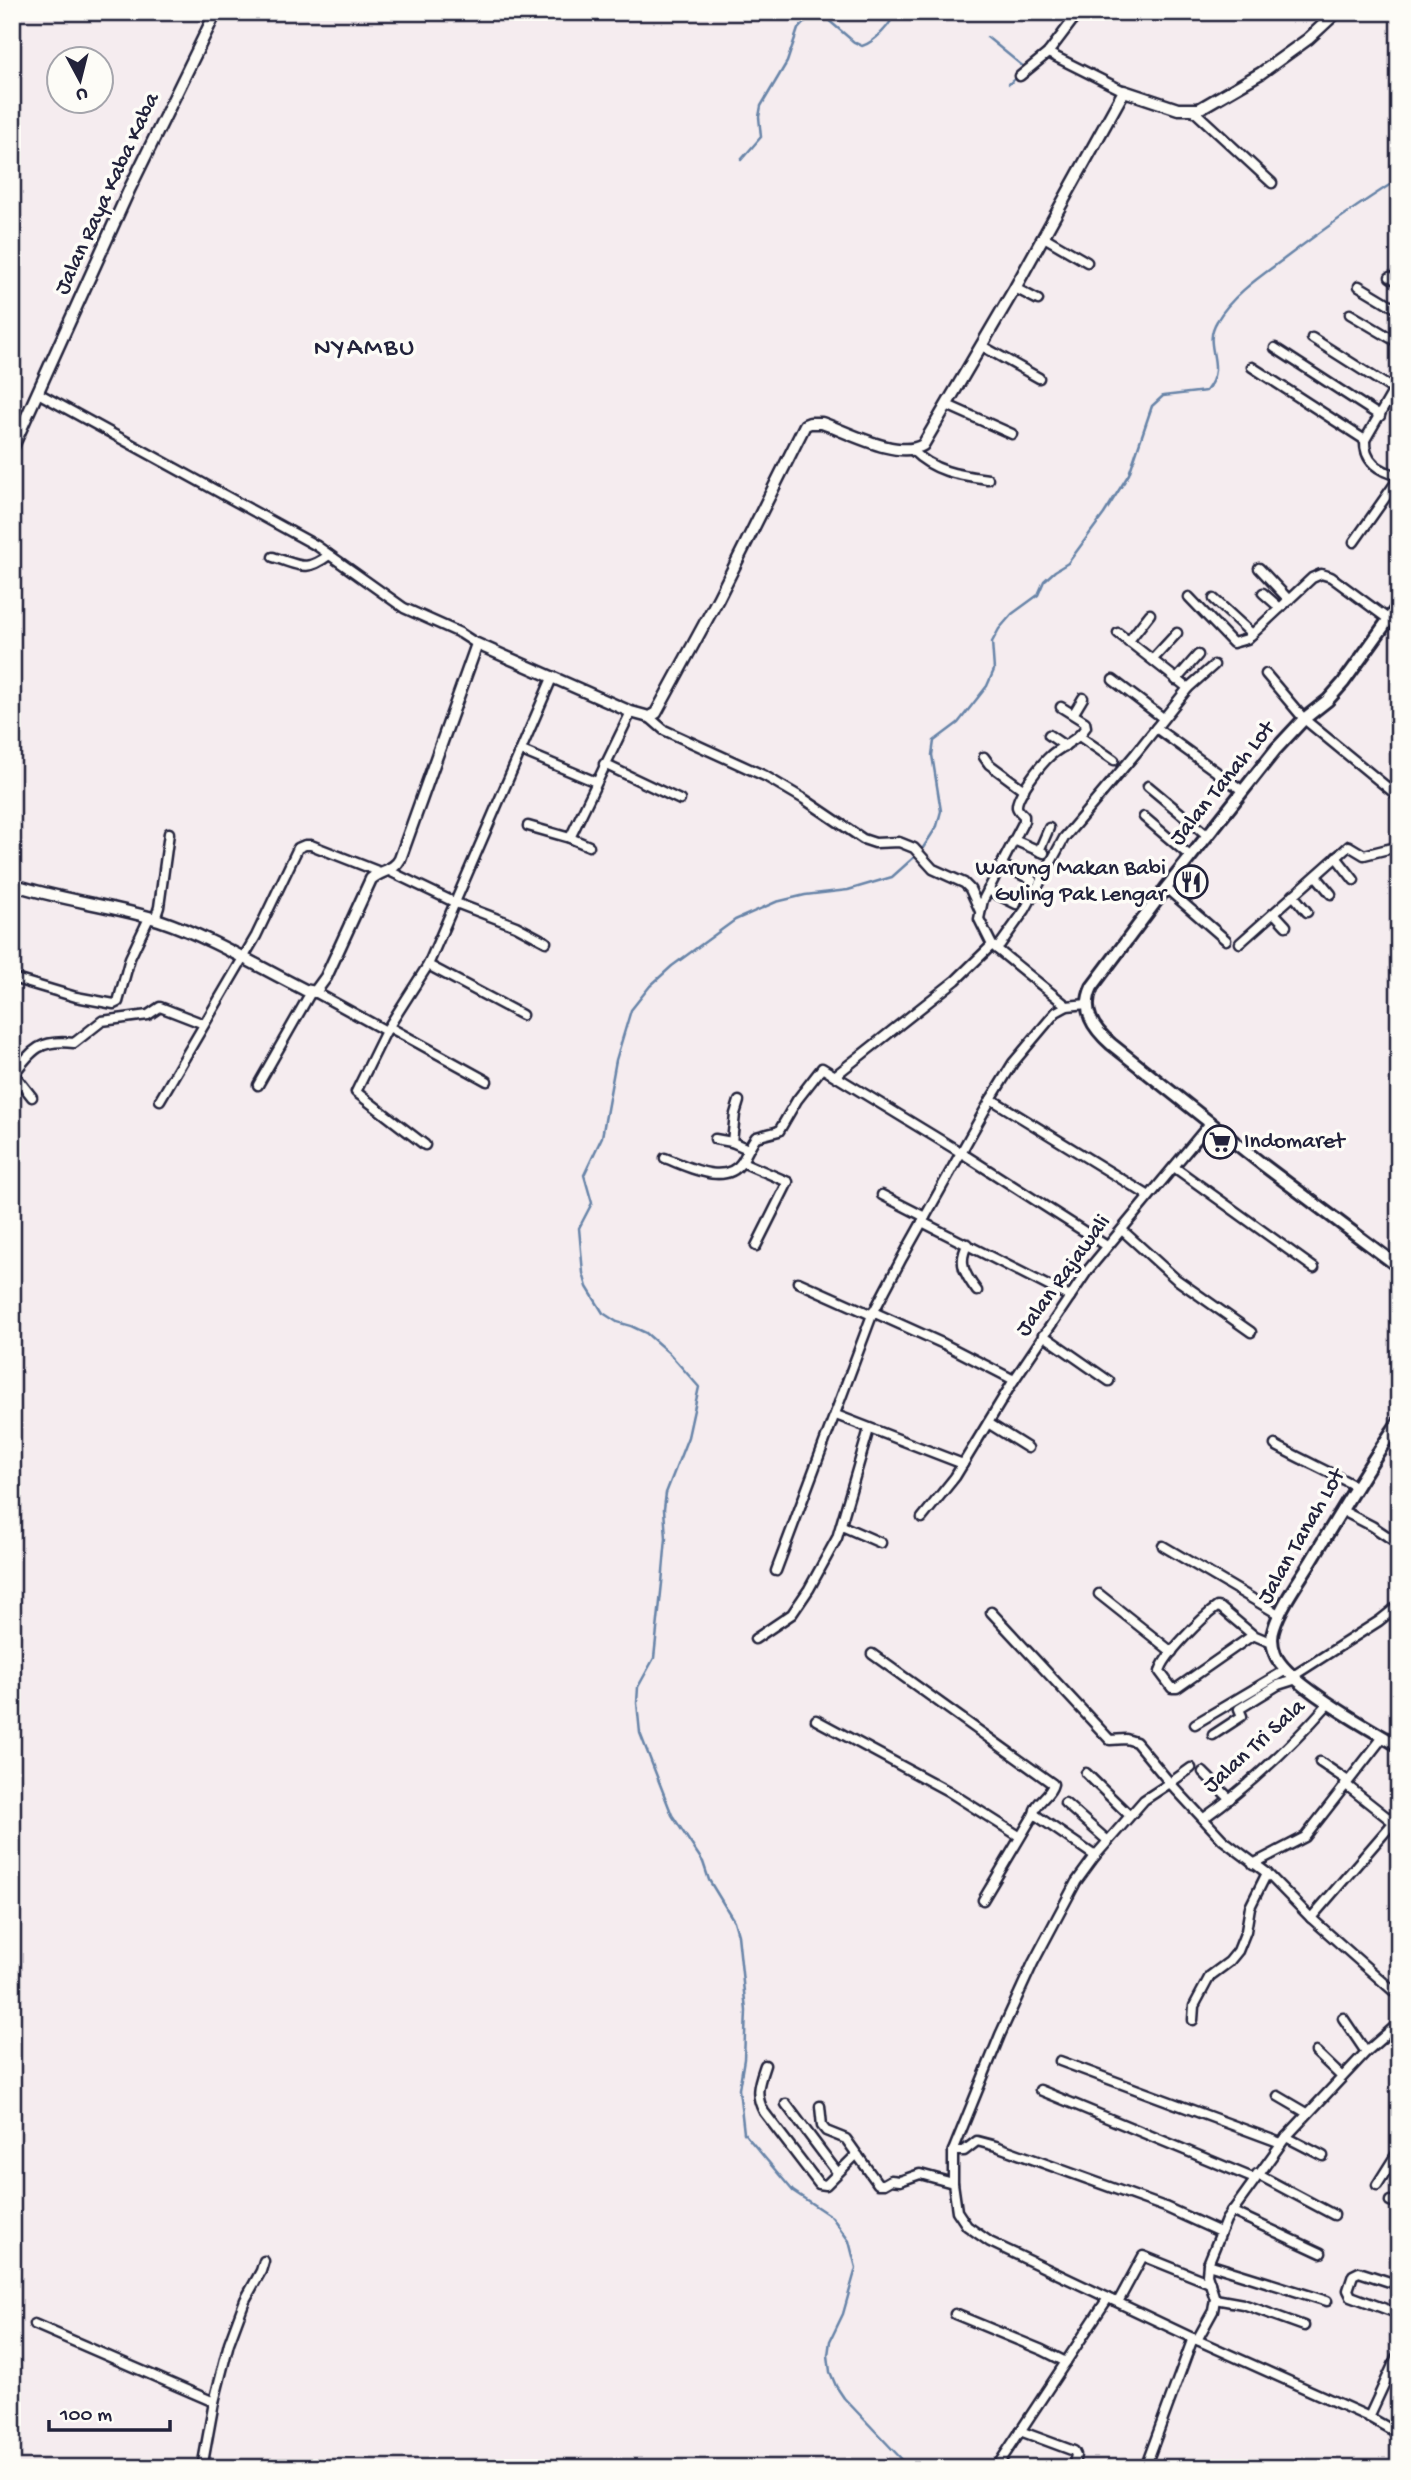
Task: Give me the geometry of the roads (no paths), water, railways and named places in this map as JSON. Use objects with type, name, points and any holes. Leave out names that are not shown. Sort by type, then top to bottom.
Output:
[{"type":"main road","name":"Jalan Tanah Lot","points":[[1087,1004],[1092,987],[1166,888],[1289,734],[1338,689],[1399,605]]},
{"type":"main road","points":[[1087,1004],[1091,1021],[1098,1032],[1262,1164],[1399,1267]]},
{"type":"main road","name":"Jalan Tanah Lot","points":[[1397,1427],[1355,1486],[1280,1615],[1274,1627],[1272,1643],[1276,1658],[1292,1675],[1329,1703],[1399,1746]]},
{"type":"street","name":"Jalan Raya Kaba Kaba","points":[[12,449],[130,188],[216,12]]},
{"type":"street","points":[[1020,76],[1050,51],[1079,12]]},
{"type":"street","points":[[1050,51],[1129,92],[1178,109],[1194,111],[1261,74],[1308,39],[1337,12]]},
{"type":"street","points":[[649,717],[656,713],[662,703],[680,665],[718,599],[805,425],[822,423],[897,450],[912,450],[926,442],[1129,92]]},
{"type":"street","points":[[1194,111],[1272,183]]},
{"type":"street","points":[[1044,236],[1087,262]]},
{"type":"street","points":[[1390,277],[1399,282]]},
{"type":"street","points":[[1359,286],[1399,310]]},
{"type":"street","points":[[1016,288],[1038,300]]},
{"type":"street","points":[[1350,314],[1399,343]]},
{"type":"street","points":[[1312,338],[1394,390]]},
{"type":"street","points":[[982,346],[1039,378]]},
{"type":"street","points":[[1275,348],[1380,416]]},
{"type":"street","points":[[1252,367],[1365,440]]},
{"type":"street","points":[[1354,542],[1399,477],[1385,472],[1368,458],[1365,440],[1399,381]]},
{"type":"street","points":[[37,393],[329,555],[414,614],[460,633],[477,644],[552,678],[649,717],[663,730],[755,771],[794,793],[852,834],[875,844],[899,842],[914,848],[933,869],[964,883],[970,889],[980,911],[981,926],[995,947],[1068,1006]]},
{"type":"street","points":[[947,405],[1012,434]]},
{"type":"street","points":[[912,450],[933,468],[988,479]]},
{"type":"street","points":[[273,557],[306,567],[313,566],[329,555]]},
{"type":"street","points":[[1259,568],[1289,600]]},
{"type":"street","points":[[1189,597],[1233,643],[1247,639],[1311,578],[1325,575],[1388,620]]},
{"type":"street","points":[[1263,593],[1280,608]]},
{"type":"street","points":[[1214,599],[1252,634]]},
{"type":"street","points":[[1128,642],[1150,614]]},
{"type":"street","points":[[1153,659],[1177,632]]},
{"type":"street","points":[[1118,633],[1188,688]]},
{"type":"street","points":[[258,1085],[313,992],[326,977],[371,879],[393,868],[401,859],[477,644]]},
{"type":"street","points":[[1176,680],[1198,655]]},
{"type":"street","points":[[836,1075],[995,947],[1025,910],[1057,847],[1188,688],[1214,666]]},
{"type":"street","points":[[1266,674],[1304,719],[1399,797]]},
{"type":"street","points":[[425,1145],[356,1092],[388,1029],[428,965],[552,678]]},
{"type":"street","points":[[1113,680],[1163,718]]},
{"type":"street","points":[[1074,713],[1083,698]]},
{"type":"street","points":[[980,911],[1024,821],[1024,816],[1017,810],[1024,790],[1046,761],[1079,736],[1086,724],[1074,713],[1061,707]]},
{"type":"street","points":[[570,838],[631,712]]},
{"type":"street","points":[[1156,728],[1243,791]]},
{"type":"street","points":[[1049,735],[1065,746]]},
{"type":"street","points":[[1079,736],[1114,760]]},
{"type":"street","points":[[522,751],[596,782]]},
{"type":"street","points":[[984,757],[989,764],[1024,790]]},
{"type":"street","points":[[604,764],[680,800]]},
{"type":"street","points":[[1148,786],[1208,836]]},
{"type":"street","points":[[1144,817],[1191,857]]},
{"type":"street","points":[[528,826],[589,846]]},
{"type":"street","points":[[1014,840],[1042,852],[1049,828]]},
{"type":"street","points":[[12,978],[76,997],[114,1004],[118,1002],[130,958],[159,907],[169,833]]},
{"type":"street","points":[[1240,943],[1350,846],[1364,855],[1392,848],[1399,843]]},
{"type":"street","points":[[160,1100],[243,958],[298,848],[305,845],[383,871],[516,926],[547,942]]},
{"type":"street","points":[[1336,857],[1354,880]]},
{"type":"street","points":[[1002,865],[1032,880]]},
{"type":"street","points":[[1315,876],[1331,894]]},
{"type":"street","points":[[12,884],[152,919],[186,931],[388,1029],[487,1081]]},
{"type":"street","points":[[1166,888],[1226,940]]},
{"type":"street","points":[[988,890],[1016,904]]},
{"type":"street","points":[[1293,895],[1307,912]]},
{"type":"street","points":[[1274,913],[1286,926]]},
{"type":"street","points":[[428,965],[522,1015]]},
{"type":"street","points":[[776,1571],[873,1313],[960,1152],[991,1099],[1033,1037],[1056,1012],[1068,1006],[1087,1004]]},
{"type":"street","points":[[32,1097],[13,1075],[27,1055],[40,1045],[60,1041],[74,1043],[102,1021],[148,1015],[160,1007],[204,1024]]},
{"type":"street","points":[[665,1158],[718,1175],[731,1173],[761,1134],[779,1131],[797,1100],[822,1068],[1107,1246]]},
{"type":"street","points":[[991,1099],[1149,1196]]},
{"type":"street","points":[[732,1142],[739,1101]]},
{"type":"street","name":"Jalan Rajawali","points":[[922,1518],[963,1464],[1043,1335],[1107,1246],[1211,1122]]},
{"type":"street","points":[[715,1139],[748,1149]]},
{"type":"street","points":[[742,1162],[789,1182],[756,1246]]},
{"type":"street","points":[[1174,1167],[1314,1268]]},
{"type":"street","points":[[882,1195],[1070,1297]]},
{"type":"street","points":[[1122,1230],[1176,1279],[1251,1332]]},
{"type":"street","points":[[968,1244],[962,1258],[962,1266],[977,1291]]},
{"type":"street","points":[[797,1282],[944,1344],[1014,1380]]},
{"type":"street","points":[[1043,1335],[1110,1381]]},
{"type":"street","points":[[836,1415],[963,1464]]},
{"type":"street","points":[[988,1423],[1028,1448]]},
{"type":"street","points":[[755,1639],[792,1614],[809,1589],[842,1526],[869,1429]]},
{"type":"street","points":[[1275,1445],[1355,1486]]},
{"type":"street","points":[[1341,1510],[1399,1544]]},
{"type":"street","points":[[842,1526],[881,1543]]},
{"type":"street","points":[[1163,1546],[1280,1615]]},
{"type":"street","points":[[1099,1594],[1172,1652]]},
{"type":"street","points":[[1213,1735],[1242,1716],[1239,1709],[1379,1622],[1399,1605]]},
{"type":"street","points":[[1253,1636],[1175,1689],[1159,1670],[1172,1652],[1217,1607],[1253,1636],[1272,1643]]},
{"type":"street","points":[[991,1612],[1107,1738],[1113,1741],[1126,1739],[1136,1742],[1223,1840],[1268,1873],[1311,1918],[1399,1996]]},
{"type":"street","points":[[872,1654],[1051,1781],[1052,1789],[1035,1807],[1034,1814],[983,1900]]},
{"type":"street","points":[[1195,1724],[1292,1675]]},
{"type":"street","name":"Jalan Tri Sala","points":[[1204,1818],[1230,1799],[1308,1727],[1329,1703]]},
{"type":"street","points":[[816,1720],[948,1791],[1019,1836]]},
{"type":"street","points":[[1253,1864],[1305,1837],[1382,1737]]},
{"type":"street","points":[[1311,1918],[1396,1819],[1320,1762]]},
{"type":"street","points":[[1191,1768],[1152,1794],[1129,1815],[1076,1882],[1033,1963],[1000,2035],[953,2151],[953,2183],[957,2211],[975,2232],[1195,2339],[1369,2417],[1399,2434]]},
{"type":"street","points":[[1203,1772],[1230,1799]]},
{"type":"street","points":[[1086,1773],[1129,1815]]},
{"type":"street","points":[[1065,1803],[1108,1842]]},
{"type":"street","points":[[1034,1814],[1096,1856]]},
{"type":"street","points":[[1193,2020],[1194,2006],[1206,1982],[1238,1951],[1246,1931],[1250,1907],[1268,1873]]},
{"type":"street","points":[[1343,2018],[1366,2052]]},
{"type":"street","points":[[1145,2468],[1195,2339],[1213,2311],[1215,2299],[1207,2274],[1208,2264],[1231,2211],[1283,2140],[1307,2113],[1366,2052],[1399,2023]]},
{"type":"street","points":[[1316,2052],[1342,2077]]},
{"type":"street","points":[[1060,2061],[1323,2156]]},
{"type":"street","points":[[765,2065],[757,2092],[764,2112],[819,2184],[826,2185],[837,2172],[858,2156]]},
{"type":"street","points":[[1040,2090],[1256,2177],[1334,2215]]},
{"type":"street","points":[[1278,2096],[1307,2113]]},
{"type":"street","points":[[786,2104],[837,2172]]},
{"type":"street","points":[[820,2106],[822,2126],[826,2132],[846,2139],[880,2185],[920,2174],[953,2183]]},
{"type":"street","points":[[953,2151],[964,2151],[977,2141],[986,2143],[1164,2207],[1220,2232]]},
{"type":"street","points":[[1377,2185],[1399,2150]]},
{"type":"street","points":[[1231,2211],[1321,2253]]},
{"type":"street","points":[[1118,2302],[1143,2256],[1210,2283]]},
{"type":"street","points":[[202,2468],[214,2402],[229,2343],[245,2300],[264,2261]]},
{"type":"street","points":[[1208,2264],[1327,2301]]},
{"type":"street","points":[[1399,2285],[1359,2272],[1354,2273],[1348,2290],[1351,2295],[1399,2314]]},
{"type":"street","points":[[996,2468],[1108,2298]]},
{"type":"street","points":[[1215,2299],[1243,2304],[1304,2326]]},
{"type":"street","points":[[955,2314],[1066,2362]]},
{"type":"street","points":[[34,2324],[214,2402]]},
{"type":"street","points":[[1369,2417],[1399,2352]]},
{"type":"street","points":[[1020,2431],[1074,2451],[1076,2455],[1073,2468]]},
{"type":"waterway","points":[[741,160],[761,137],[761,106],[787,62],[798,29],[814,12]]},
{"type":"waterway","points":[[819,12],[862,46],[882,32],[894,12]]},
{"type":"waterway","points":[[1063,27],[1072,12]]},
{"type":"waterway","points":[[987,37],[1025,68]]},
{"type":"waterway","points":[[1009,84],[1018,76]]},
{"type":"waterway","points":[[1108,79],[1133,89]]},
{"type":"waterway","points":[[1133,89],[1147,94]]},
{"type":"waterway","points":[[1116,115],[1129,95]]},
{"type":"waterway","points":[[910,2468],[844,2398],[830,2372],[830,2341],[843,2314],[856,2268],[849,2241],[832,2217],[793,2191],[744,2133],[739,2089],[744,2059],[746,2011],[738,1935],[734,1921],[709,1880],[703,1862],[672,1815],[640,1733],[638,1687],[654,1658],[666,1538],[666,1493],[688,1437],[699,1387],[669,1353],[646,1333],[617,1322],[603,1313],[587,1287],[579,1228],[592,1203],[584,1175],[602,1137],[616,1060],[631,1010],[650,986],[672,966],[735,920],[776,902],[805,895],[848,890],[892,877],[921,851],[937,826],[941,811],[932,755],[934,741],[958,723],[987,686],[994,670],[992,642],[999,629],[1012,614],[1038,595],[1044,581],[1068,563],[1104,514],[1129,474],[1152,406],[1163,396],[1206,391],[1215,372],[1213,330],[1223,312],[1239,294],[1312,238],[1399,179]]},
{"type":"place","name":"Warung Makan Babi Guling Pak Lengar","points":[[1191,882]]},
{"type":"place","name":"Indomaret","points":[[1220,1142]]},
{"type":"district","name":"NYAMBU","points":[[365,349]]}]
